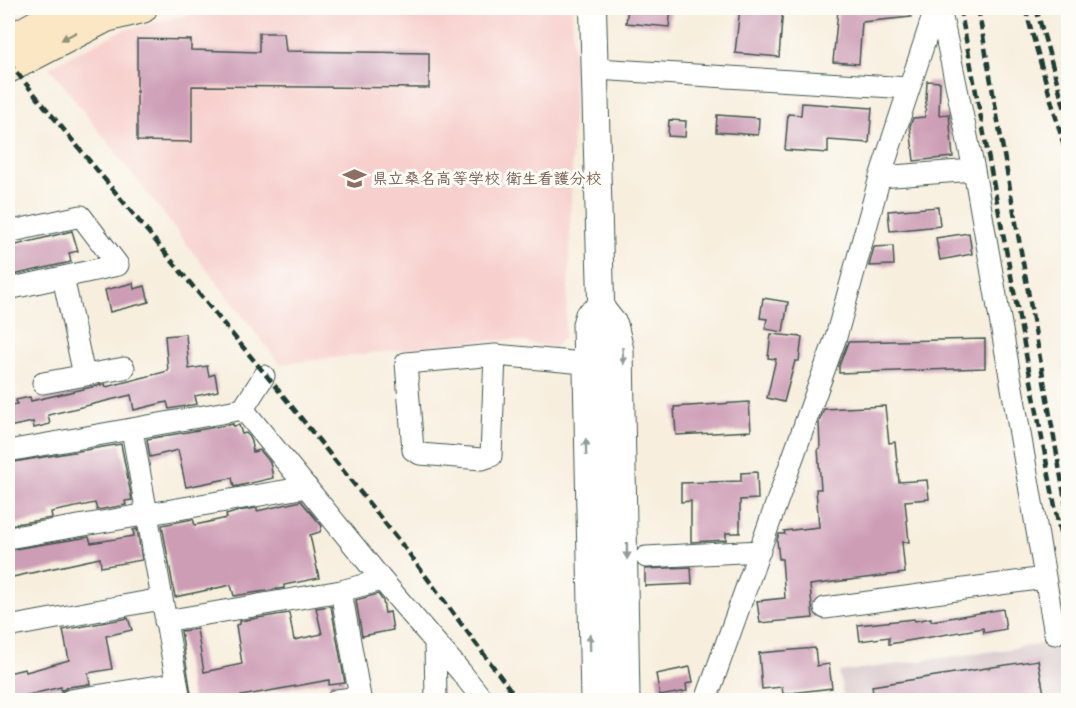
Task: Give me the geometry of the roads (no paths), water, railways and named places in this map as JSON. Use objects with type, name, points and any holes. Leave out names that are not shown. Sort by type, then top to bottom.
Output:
[{"type":"main road","points":[[8,41],[68,8]]},
{"type":"main road","points":[[8,68],[106,16],[142,8]]},
{"type":"street","points":[[593,8],[612,700]]},
{"type":"street","points":[[706,700],[836,338],[880,177],[933,16],[933,8]]},
{"type":"street","points":[[940,8],[974,170],[1055,634]]},
{"type":"street","points":[[596,69],[909,88]]},
{"type":"street","points":[[880,177],[974,170]]},
{"type":"street","points":[[8,232],[81,216],[118,265],[8,289]]},
{"type":"street","points":[[63,277],[84,375]]},
{"type":"street","points":[[591,700],[583,324],[586,314],[601,304]]},
{"type":"street","points":[[601,304],[617,324],[623,350],[629,700]]},
{"type":"street","points":[[495,355],[491,456],[482,459],[420,454],[413,450],[406,363],[495,355],[584,363]]},
{"type":"street","points":[[43,383],[124,368]]},
{"type":"street","points":[[8,451],[243,410],[264,376]]},
{"type":"street","points":[[243,410],[483,700]]},
{"type":"street","points":[[70,700],[178,692],[132,430]]},
{"type":"street","points":[[8,538],[307,487]]},
{"type":"street","points":[[646,557],[760,551]]},
{"type":"street","points":[[825,608],[1044,578]]},
{"type":"street","points":[[165,621],[341,591],[382,580]]},
{"type":"street","points":[[337,700],[360,697],[341,591]]},
{"type":"street","points":[[8,627],[161,599]]},
{"type":"street","points":[[435,642],[435,700]]},
{"type":"railway","points":[[960,8],[1068,575]]},
{"type":"railway","points":[[978,8],[1068,517]]},
{"type":"railway","points":[[1025,8],[1068,160]]},
{"type":"railway","points":[[1036,8],[1068,120]]},
{"type":"railway","points":[[8,62],[289,403],[404,547],[518,700]]},
{"type":"place","name":"県立桑名高等学校 衛生看護分校","points":[[354,178]]}]
